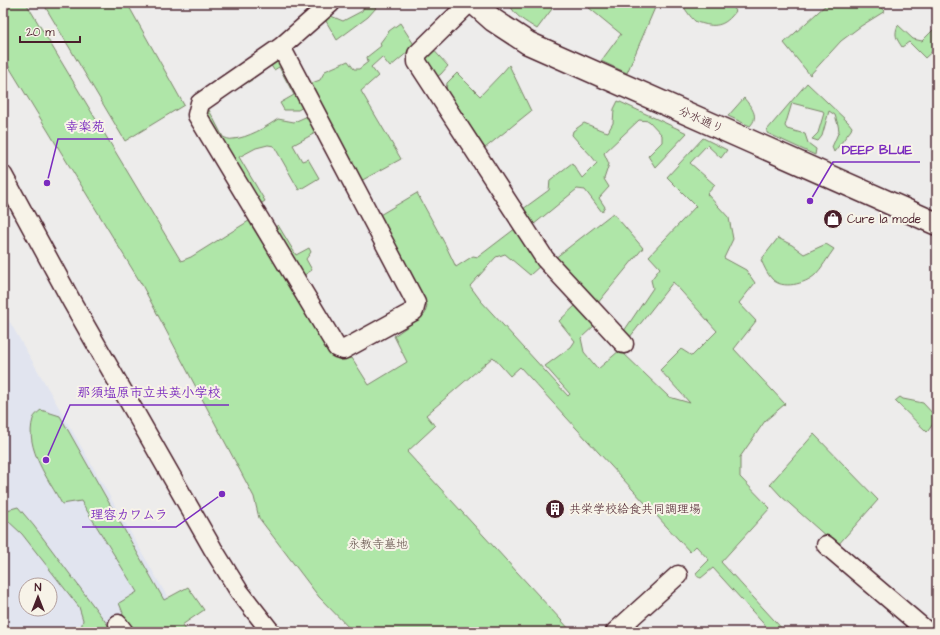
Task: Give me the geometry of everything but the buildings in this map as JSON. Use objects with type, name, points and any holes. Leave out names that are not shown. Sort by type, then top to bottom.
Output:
[{"type":"street","points":[[281,47],[416,303],[414,310],[343,350],[337,348],[197,115],[200,103],[281,47],[331,3]]},
{"type":"street","points":[[478,5],[417,54],[417,62],[545,259],[624,344]]},
{"type":"street","name":"分水通り","points":[[478,5],[506,30],[528,43],[937,224]]},
{"type":"street","points":[[3,175],[72,302],[213,549],[239,591],[271,632]]},
{"type":"street","points":[[826,545],[928,632]]},
{"type":"street","points":[[615,632],[678,575]]},
{"type":"shaded area","points":[[3,310],[172,605],[141,632],[3,632]]},
{"type":"green space","name":"永教寺墓地","points":[[3,3],[26,3],[181,261],[191,257],[252,219],[333,356],[344,359],[352,358],[369,385],[407,362],[394,336],[425,314],[427,305],[378,216],[417,193],[456,267],[473,256],[478,257],[516,228],[541,265],[530,275],[505,254],[496,257],[470,286],[481,301],[568,396],[570,394],[545,366],[571,347],[575,341],[559,321],[577,304],[596,324],[581,338],[584,352],[598,369],[620,350],[669,397],[690,403],[660,370],[681,349],[692,356],[717,331],[673,282],[630,337],[624,331],[653,288],[651,280],[660,268],[649,256],[696,206],[667,177],[703,138],[727,150],[721,158],[707,145],[690,163],[715,185],[707,194],[729,218],[733,239],[724,258],[746,270],[755,283],[739,303],[756,321],[734,349],[785,404],[765,421],[740,457],[740,477],[770,508],[721,562],[785,632],[771,632],[713,568],[701,578],[698,577],[696,573],[709,560],[696,546],[690,552],[520,367],[510,376],[493,357],[426,415],[435,426],[407,452],[572,632],[353,632],[319,597],[259,518],[254,497],[142,285],[3,57]]},
{"type":"green space","points":[[43,3],[127,3],[184,105],[125,141]]},
{"type":"green space","points":[[361,3],[372,3],[376,8],[368,17],[337,40],[323,16],[331,16],[343,21],[362,11],[364,7]]},
{"type":"green space","points":[[509,3],[548,3],[552,9],[537,29],[517,15]]},
{"type":"green space","points":[[583,3],[657,3],[627,73],[601,61],[621,34]]},
{"type":"green space","points":[[682,3],[730,3],[736,11],[722,24],[709,25],[695,21]]},
{"type":"green space","points":[[828,3],[878,3],[885,11],[841,41],[810,75],[784,43]]},
{"type":"green space","points":[[400,23],[415,46],[390,67],[382,57],[371,67],[378,76],[361,91],[401,159],[359,182],[309,84],[320,80],[325,71],[348,61],[354,69],[359,69],[368,62],[367,57],[381,46],[380,43],[389,31]]},
{"type":"green space","points":[[898,25],[913,39],[922,41],[937,26],[937,47],[925,58],[909,42],[902,47],[896,36]]},
{"type":"green space","points":[[431,47],[448,66],[434,79],[423,61]]},
{"type":"green space","points":[[278,54],[305,106],[298,110],[284,110],[280,103],[294,95],[279,67],[274,70],[270,64],[251,76],[252,80],[207,106],[223,137],[229,139],[239,138],[251,134],[278,119],[294,122],[310,115],[319,131],[293,145],[302,161],[308,159],[319,178],[299,190],[274,146],[268,145],[256,148],[239,157],[265,201],[259,205],[204,117],[203,104]]},
{"type":"green space","points":[[509,65],[531,111],[485,148],[446,90],[447,83],[457,73],[480,96]]},
{"type":"green space","points":[[807,83],[852,127],[834,152],[832,147],[839,131],[835,115],[829,111],[822,136],[818,141],[812,139],[818,133],[824,113],[823,111],[792,103],[785,126],[787,129],[805,134],[808,143],[816,149],[815,155],[767,133],[767,130]]},
{"type":"green space","points":[[744,98],[752,108],[754,115],[753,122],[750,126],[728,116]]},
{"type":"green space","points":[[618,101],[687,133],[655,167],[648,156],[662,142],[662,135],[649,121],[639,120],[604,153],[609,164],[604,179],[609,187],[599,198],[605,207],[602,212],[585,190],[577,189],[533,225],[523,209],[549,190],[550,180],[572,163],[582,178],[597,163],[572,135],[573,131],[584,123],[608,132],[613,123],[614,109]]},
{"type":"green space","points":[[613,213],[643,248],[597,304],[555,258]]},
{"type":"green space","points":[[278,225],[296,255],[309,248],[311,252],[306,259],[312,270],[303,276],[274,228]]},
{"type":"green space","points":[[778,238],[792,245],[804,254],[826,244],[834,249],[815,275],[800,283],[787,285],[776,282],[772,279],[761,260]]},
{"type":"green space","points":[[900,397],[923,403],[935,416],[935,421],[927,432],[895,401]]},
{"type":"green space","points":[[41,410],[60,416],[164,600],[188,587],[204,610],[182,625],[188,632],[114,632],[123,613],[119,603],[137,592],[81,501],[62,504],[39,463],[32,441],[31,430],[36,414]]},
{"type":"green space","points":[[814,434],[878,500],[837,546],[781,496],[770,484]]},
{"type":"green space","points":[[18,507],[34,526],[113,632],[80,632],[83,620],[79,607],[58,580],[58,577],[56,577],[22,534],[7,520],[7,510]]},
{"type":"place","name":"幸楽苑","points":[[47,183]]},
{"type":"place","name":"DEEP BLUE","points":[[810,201]]},
{"type":"place","name":"Cure la mode","points":[[833,219]]},
{"type":"place","name":"那須塩原市立共英小学校","points":[[46,460]]},
{"type":"place","name":"理容カワムラ","points":[[222,494]]},
{"type":"place","name":"共栄学校給食共同調理場","points":[[555,509]]}]
